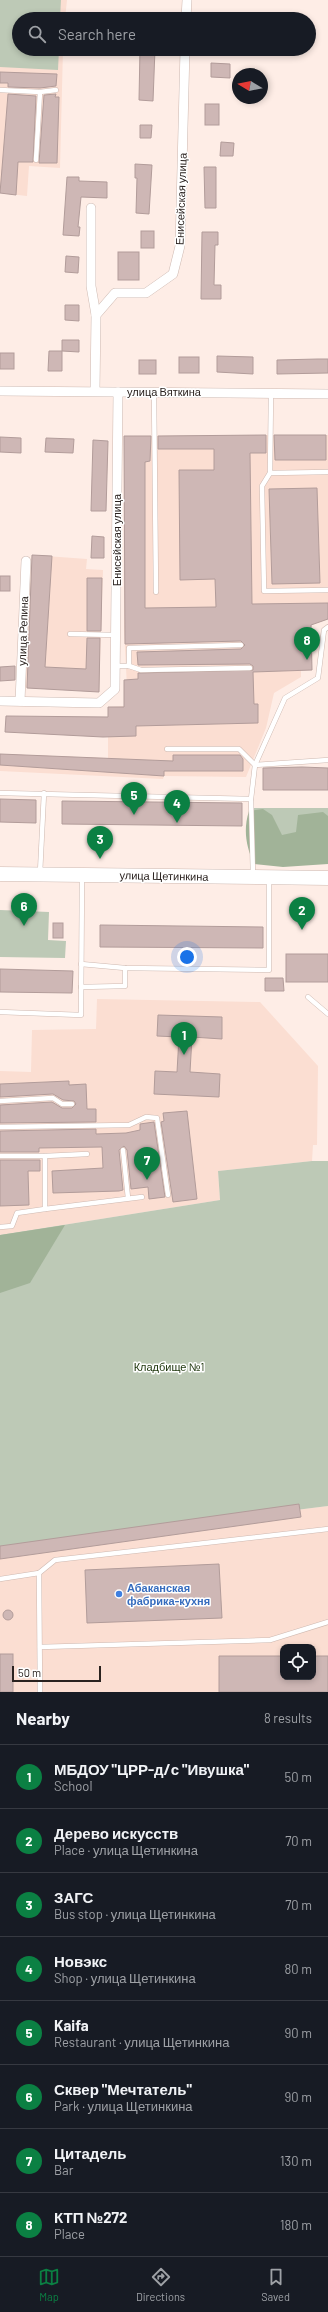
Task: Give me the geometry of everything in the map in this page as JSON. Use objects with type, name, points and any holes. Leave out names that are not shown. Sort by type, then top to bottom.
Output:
[{"type":"main road","name":"улица Щетинкина","points":[[0,874],[328,878]]},
{"type":"street","points":[[186,0],[186,12]]},
{"type":"street","name":"Енисейская улица","points":[[96,315],[115,293],[146,293],[173,274],[180,246],[185,56]]},
{"type":"street","points":[[91,208],[91,286],[96,315],[95,392]]},
{"type":"street","name":"улица Вяткина","points":[[0,391],[328,394]]},
{"type":"street","name":"Енисейская улица","points":[[20,701],[99,703],[115,689],[118,392]]},
{"type":"street","name":"улица Репина","points":[[20,701],[26,561]]},
{"type":"street","points":[[0,701],[20,701]]},
{"type":"lane","points":[[0,90],[40,92],[56,90]]},
{"type":"lane","points":[[36,160],[40,92]]},
{"type":"lane","points":[[154,392],[156,592]]},
{"type":"lane","points":[[271,393],[270,473],[262,486],[264,591],[328,590]]},
{"type":"lane","points":[[270,473],[328,472]]},
{"type":"lane","points":[[253,877],[251,799],[255,765],[285,698],[318,678],[324,630],[328,627]]},
{"type":"lane","points":[[70,634],[116,635]]},
{"type":"lane","points":[[129,666],[129,648],[242,645]]},
{"type":"lane","points":[[116,666],[129,666],[141,670],[250,668]]},
{"type":"lane","points":[[167,749],[239,749],[255,765],[328,760]]},
{"type":"lane","points":[[0,793],[251,799]]},
{"type":"lane","points":[[40,875],[44,793]]},
{"type":"lane","points":[[0,1012],[81,1015],[82,875]]},
{"type":"lane","points":[[81,964],[125,968],[269,970],[269,877]]},
{"type":"lane","points":[[81,987],[125,986],[125,968]]},
{"type":"lane","points":[[308,997],[328,1014]]},
{"type":"lane","points":[[0,1101],[53,1098],[62,1104],[72,1104]]},
{"type":"lane","points":[[0,1127],[129,1125],[146,1117],[157,1118],[168,1195]]},
{"type":"lane","points":[[123,1150],[128,1198]]},
{"type":"lane","points":[[0,1156],[87,1154]]},
{"type":"lane","points":[[45,1156],[45,1209]]},
{"type":"lane","points":[[0,1227],[12,1226],[17,1213],[142,1197]]},
{"type":"lane","points":[[0,1579],[39,1573],[55,1560],[328,1529]]},
{"type":"lane","points":[[39,1573],[40,1692]]},
{"type":"lane","points":[[40,1647],[270,1640],[328,1622]]},
{"type":"shaded area","points":[[0,0],[67,0],[66,12],[12,12],[12,56],[63,56],[60,168],[29,166],[27,196],[0,193]]},
{"type":"shaded area","points":[[328,435],[328,619],[311,625],[312,650],[301,651],[301,677],[274,693],[266,728],[246,777],[164,776],[163,779],[0,771],[0,754],[108,758],[108,707],[128,706],[124,630],[124,436]]},
{"type":"shaded area","points":[[32,555],[87,559],[86,569],[103,570],[99,692],[24,687]]},
{"type":"shaded area","points":[[97,999],[260,1002],[318,1066],[317,1145],[313,1145],[312,1161],[218,1171],[220,1200],[0,1235],[0,1071],[31,1072],[32,1030],[96,1029]]},
{"type":"shaded area","points":[[328,1506],[328,1692],[0,1692],[0,1547]]},
{"type":"green space","points":[[0,0],[61,0],[60,12],[12,12],[12,56],[59,56],[58,70],[0,67]]},
{"type":"green space","points":[[254,808],[328,808],[328,835],[254,835]]},
{"type":"green space","points":[[263,809],[272,815],[282,835],[296,832],[298,815],[323,812],[328,816],[328,864],[283,867],[254,864],[246,838],[247,818],[249,811]]},
{"type":"green space","points":[[0,910],[49,912],[48,940],[66,941],[65,958],[0,957]]},
{"type":"green space","name":"Кладбище №1","points":[[312,1161],[328,1161],[328,1506],[0,1547],[0,1235],[220,1200],[218,1171]]},
{"type":"green space","points":[[65,1225],[30,1283],[0,1293],[0,1235]]},
{"type":"building","points":[[140,56],[155,56],[153,101],[139,100]]},
{"type":"building","points":[[211,63],[230,64],[230,78],[211,77]]},
{"type":"building","points":[[0,72],[57,74],[56,86],[40,88],[8,87],[8,83],[0,83]]},
{"type":"building","points":[[8,94],[36,96],[33,162],[18,162],[16,195],[0,193]]},
{"type":"building","points":[[56,94],[55,97],[59,97],[57,163],[39,163],[44,95]]},
{"type":"building","points":[[205,104],[219,104],[219,125],[205,125]]},
{"type":"building","points":[[140,125],[152,125],[151,138],[140,138]]},
{"type":"building","points":[[221,142],[234,143],[233,156],[220,156]]},
{"type":"building","points":[[135,164],[152,165],[149,214],[136,213],[137,178],[135,178]]},
{"type":"building","points":[[204,167],[216,167],[216,208],[205,208]]},
{"type":"building","points":[[67,177],[79,177],[79,181],[107,182],[107,198],[81,197],[78,227],[80,227],[79,236],[63,235]]},
{"type":"building","points":[[141,231],[154,231],[154,248],[141,248]]},
{"type":"building","points":[[202,232],[218,232],[218,245],[215,245],[214,285],[221,285],[221,299],[201,299]]},
{"type":"building","points":[[118,252],[139,252],[139,280],[118,280]]},
{"type":"building","points":[[66,256],[79,257],[78,273],[65,272]]},
{"type":"building","points":[[65,305],[79,305],[79,321],[65,320]]},
{"type":"building","points":[[62,340],[79,340],[79,352],[62,351]]},
{"type":"building","points":[[49,351],[62,351],[62,371],[48,371]]},
{"type":"building","points":[[0,353],[14,353],[14,369],[0,369]]},
{"type":"building","points":[[217,356],[253,357],[253,374],[217,372]]},
{"type":"building","points":[[179,357],[199,357],[199,373],[179,373]]},
{"type":"building","points":[[328,359],[328,373],[277,374],[277,360]]},
{"type":"building","points":[[139,360],[156,360],[156,374],[139,374]]},
{"type":"building","points":[[266,435],[266,453],[250,453],[252,604],[328,603],[328,619],[311,625],[312,670],[253,672],[254,704],[258,704],[258,723],[136,726],[136,736],[103,737],[5,732],[6,716],[108,717],[108,707],[124,707],[124,680],[138,679],[138,673],[253,670],[253,666],[250,664],[138,665],[137,652],[241,649],[245,645],[241,641],[125,644],[124,436],[151,436],[150,461],[145,462],[145,608],[216,607],[215,579],[180,580],[179,470],[214,470],[214,449],[158,449],[158,436]]},
{"type":"building","points":[[274,435],[326,435],[326,460],[275,460]]},
{"type":"building","points":[[0,437],[21,438],[21,453],[0,452]]},
{"type":"building","points":[[46,438],[74,439],[73,453],[45,452]]},
{"type":"building","points":[[93,440],[108,441],[106,511],[91,511]]},
{"type":"building","points":[[317,488],[320,583],[272,584],[269,489]]},
{"type":"building","points":[[92,536],[104,537],[104,558],[91,558]]},
{"type":"building","points":[[32,555],[52,556],[45,667],[86,669],[87,638],[100,638],[99,692],[27,688]]},
{"type":"building","points":[[0,576],[10,576],[10,591],[0,591]]},
{"type":"building","points":[[87,578],[102,578],[101,631],[87,631]]},
{"type":"building","points":[[15,666],[15,680],[0,681],[0,667]]},
{"type":"building","points":[[0,754],[173,761],[173,755],[240,755],[243,759],[243,771],[164,771],[164,776],[0,765]]},
{"type":"building","points":[[263,768],[328,768],[328,790],[263,790]]},
{"type":"building","points":[[0,799],[36,800],[36,823],[0,822]]},
{"type":"building","points":[[62,801],[242,803],[242,826],[62,824]]},
{"type":"building","points":[[53,923],[63,923],[63,938],[53,938]]},
{"type":"building","points":[[100,925],[263,927],[263,948],[100,947]]},
{"type":"building","points":[[286,954],[328,954],[328,982],[286,982]]},
{"type":"building","points":[[0,969],[73,971],[72,993],[0,992]]},
{"type":"building","points":[[265,978],[283,978],[284,991],[265,991]]},
{"type":"building","points":[[158,1015],[222,1017],[222,1039],[192,1037],[190,1072],[220,1074],[219,1097],[154,1094],[155,1071],[177,1072],[179,1037],[157,1036]]},
{"type":"building","points":[[69,1081],[69,1085],[86,1084],[87,1109],[96,1109],[96,1122],[0,1123],[0,1105],[52,1102],[62,1108],[72,1108],[76,1104],[74,1101],[63,1100],[53,1094],[0,1097],[0,1084]]},
{"type":"building","points":[[187,1111],[197,1199],[173,1202],[161,1122],[164,1121],[163,1113]]},
{"type":"building","points":[[154,1122],[165,1197],[149,1199],[148,1187],[131,1189],[127,1150],[124,1146],[119,1150],[123,1190],[119,1191],[53,1193],[52,1171],[103,1168],[102,1147],[39,1148],[39,1152],[0,1152],[0,1131],[96,1129],[96,1134],[126,1133],[140,1130],[140,1124]]},
{"type":"building","points":[[0,1160],[40,1160],[40,1171],[28,1171],[29,1205],[0,1206]]},
{"type":"building","points":[[299,1504],[301,1517],[0,1559],[0,1546]]},
{"type":"building","points":[[219,1564],[222,1618],[87,1623],[85,1570]]},
{"type":"building","points":[[6,1610],[10,1610],[13,1615],[10,1620],[6,1620],[3,1617],[3,1613]]},
{"type":"building","points":[[0,1654],[13,1654],[13,1692],[0,1692]]},
{"type":"building","points":[[219,1656],[280,1656],[280,1680],[316,1680],[316,1656],[328,1656],[328,1692],[219,1692]]},
{"type":"place","name":"КТП №272","points":[[307,660]]},
{"type":"place","name":"Kaifa","points":[[134,815]]},
{"type":"place","name":"Новэкс","points":[[177,823]]},
{"type":"place","name":"ЗАГС","points":[[100,859]]},
{"type":"place","name":"Сквер \"Мечтатель\"","points":[[24,926]]},
{"type":"place","name":"Дерево искусств","points":[[302,930]]},
{"type":"place","name":"МБДОУ \"ЦРР-д/с \"Ивушка\"","points":[[184,1055]]},
{"type":"place","name":"Цитадель","points":[[147,1180]]},
{"type":"place","name":"Абаканская фабрика-кухня","points":[[119,1594]]}]
